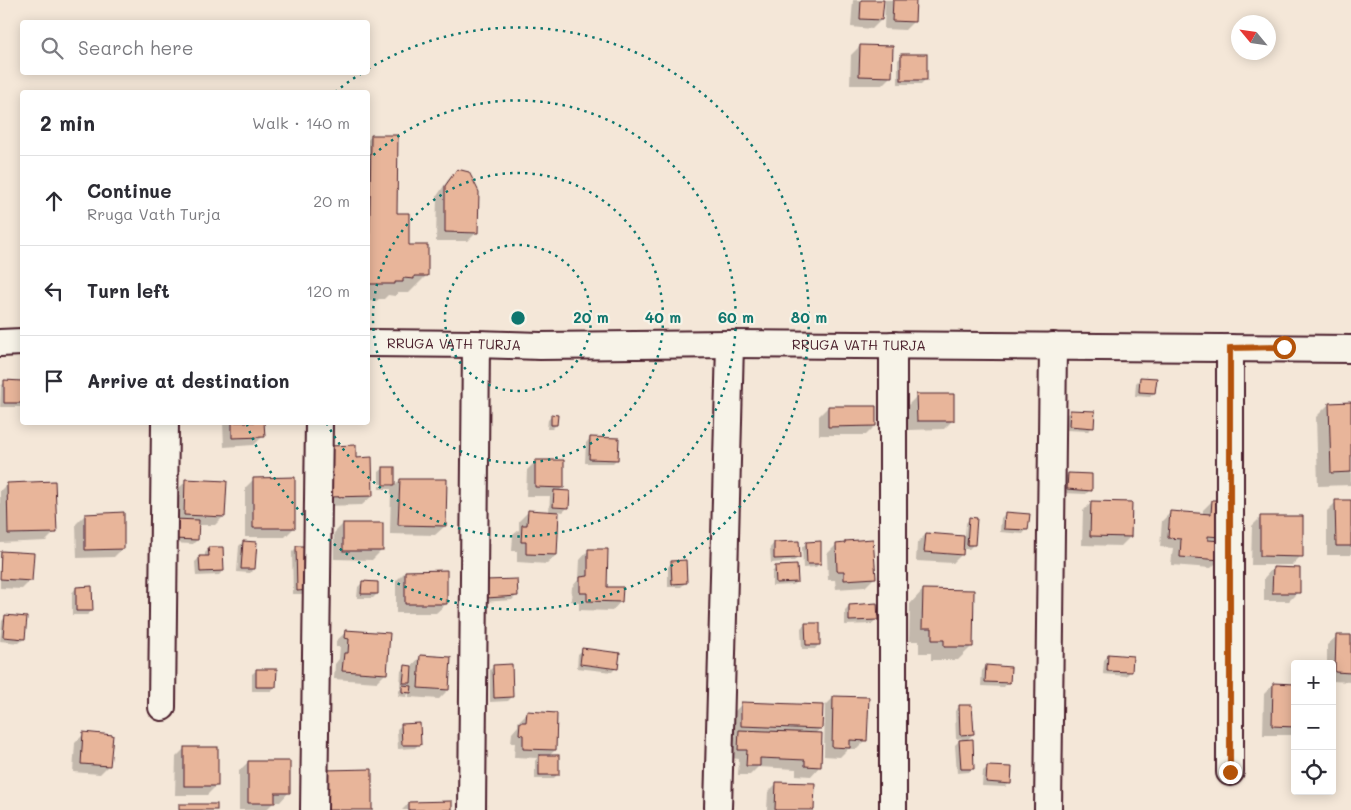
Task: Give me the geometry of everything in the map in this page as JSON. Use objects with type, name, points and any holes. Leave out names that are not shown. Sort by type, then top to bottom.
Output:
[{"type":"street","points":[[0,343],[20,342]]},
{"type":"street","name":"RRUGA VATH TURJA","points":[[370,343],[540,346],[730,344],[1351,349]]},
{"type":"street","points":[[472,810],[476,344]]},
{"type":"street","points":[[718,808],[730,344]]},
{"type":"street","points":[[893,345],[893,810]]},
{"type":"street","points":[[1048,810],[1053,346]]},
{"type":"street","points":[[1230,348],[1230,772]]},
{"type":"street","points":[[162,707],[165,425]]},
{"type":"street","points":[[314,810],[319,425]]},
{"type":"building","points":[[861,0],[884,0],[882,20],[860,19]]},
{"type":"building","points":[[893,0],[916,0],[915,22],[892,21]]},
{"type":"building","points":[[860,45],[893,46],[892,77],[859,76]]},
{"type":"building","points":[[901,54],[927,54],[927,80],[901,80]]},
{"type":"building","points":[[371,135],[398,135],[397,213],[409,213],[409,245],[428,245],[428,276],[414,276],[414,279],[403,278],[403,282],[395,282],[395,284],[370,284]]},
{"type":"building","points":[[457,169],[469,172],[479,192],[478,233],[445,232],[445,186]]},
{"type":"building","points":[[1140,377],[1157,378],[1155,393],[1139,392]]},
{"type":"building","points":[[4,380],[20,381],[20,403],[4,403]]},
{"type":"building","points":[[916,394],[954,394],[954,421],[917,421]]},
{"type":"building","points":[[1351,402],[1351,472],[1331,473],[1329,403]]},
{"type":"building","points":[[828,406],[876,406],[876,426],[828,427]]},
{"type":"building","points":[[1070,410],[1095,411],[1094,428],[1069,426]]},
{"type":"building","points":[[551,414],[558,415],[557,425],[551,425]]},
{"type":"building","points":[[232,425],[264,425],[265,437],[232,438]]},
{"type":"building","points":[[590,437],[619,438],[618,460],[589,459]]},
{"type":"building","points":[[356,445],[356,458],[372,457],[373,496],[330,497],[329,446]]},
{"type":"building","points":[[535,460],[564,460],[564,488],[535,487]]},
{"type":"building","points":[[383,467],[395,467],[395,485],[383,485]]},
{"type":"building","points":[[1068,473],[1092,474],[1092,491],[1067,489]]},
{"type":"building","points":[[295,477],[295,528],[253,528],[253,478]]},
{"type":"building","points":[[185,479],[227,481],[225,517],[184,515]]},
{"type":"building","points":[[400,479],[447,479],[446,526],[398,525]]},
{"type":"building","points":[[55,481],[57,533],[8,534],[7,483]]},
{"type":"building","points":[[554,490],[570,491],[569,508],[553,507]]},
{"type":"building","points":[[1212,500],[1223,500],[1220,537],[1208,536],[1208,540],[1223,541],[1222,560],[1180,557],[1181,539],[1168,538],[1170,511],[1211,514]]},
{"type":"building","points":[[1335,500],[1351,500],[1351,546],[1336,546]]},
{"type":"building","points":[[1091,501],[1132,502],[1131,537],[1090,536]]},
{"type":"building","points":[[528,510],[559,512],[557,555],[526,554],[526,542],[521,542],[522,525],[527,525]]},
{"type":"building","points":[[124,512],[124,549],[85,550],[85,514]]},
{"type":"building","points":[[1005,512],[1030,514],[1028,530],[1004,529]]},
{"type":"building","points":[[1260,516],[1303,516],[1303,557],[1260,556]]},
{"type":"building","points":[[969,517],[977,518],[975,545],[967,545]]},
{"type":"building","points":[[174,519],[199,520],[198,540],[172,539]]},
{"type":"building","points":[[343,523],[383,523],[383,551],[343,551]]},
{"type":"building","points":[[926,533],[964,536],[963,555],[924,552]]},
{"type":"building","points":[[873,539],[876,578],[844,580],[844,571],[837,571],[836,544],[845,543],[845,541]]},
{"type":"building","points":[[243,541],[257,542],[255,569],[241,569]]},
{"type":"building","points":[[799,541],[800,558],[774,559],[774,542]]},
{"type":"building","points":[[821,541],[821,564],[807,564],[806,542]]},
{"type":"building","points":[[296,546],[310,546],[311,590],[297,591]]},
{"type":"building","points":[[208,547],[223,547],[224,571],[200,572],[199,556],[209,556]]},
{"type":"building","points":[[588,549],[608,549],[607,587],[623,587],[622,602],[587,601],[587,593],[580,593],[580,577],[588,576]]},
{"type":"building","points":[[1,551],[34,553],[32,581],[0,579]]},
{"type":"building","points":[[686,560],[687,583],[672,584],[671,561]]},
{"type":"building","points":[[797,565],[798,582],[776,583],[775,566]]},
{"type":"building","points":[[1273,567],[1300,568],[1300,593],[1272,593]]},
{"type":"building","points":[[447,570],[447,604],[405,604],[405,571]]},
{"type":"building","points":[[517,579],[518,596],[486,598],[485,580]]},
{"type":"building","points":[[362,581],[378,582],[378,594],[361,594]]},
{"type":"building","points":[[92,586],[93,611],[76,611],[76,587]]},
{"type":"building","points":[[923,589],[974,590],[973,647],[944,647],[944,640],[932,640],[932,628],[922,628]]},
{"type":"building","points":[[877,603],[878,620],[849,621],[849,605]]},
{"type":"building","points":[[5,615],[27,617],[25,639],[3,637]]},
{"type":"building","points":[[805,623],[820,623],[820,645],[806,645]]},
{"type":"building","points":[[345,630],[390,633],[387,674],[342,671],[344,653],[348,653],[349,639],[344,638]]},
{"type":"building","points":[[1336,635],[1351,635],[1351,673],[1336,672]]},
{"type":"building","points":[[582,648],[620,653],[618,669],[580,664]]},
{"type":"building","points":[[1108,654],[1133,656],[1132,672],[1107,671]]},
{"type":"building","points":[[420,655],[451,657],[449,690],[418,688]]},
{"type":"building","points":[[512,664],[513,697],[494,698],[493,665]]},
{"type":"building","points":[[405,665],[412,666],[411,683],[403,683]]},
{"type":"building","points":[[986,665],[1011,667],[1010,683],[985,682]]},
{"type":"building","points":[[256,669],[277,669],[276,687],[256,687]]},
{"type":"building","points":[[1273,683],[1291,684],[1291,727],[1272,726]]},
{"type":"building","points":[[402,685],[412,686],[411,693],[402,692]]},
{"type":"building","points":[[833,696],[869,697],[867,741],[850,740],[850,748],[832,747]]},
{"type":"building","points":[[741,702],[823,705],[822,729],[741,726]]},
{"type":"building","points":[[959,705],[972,705],[974,734],[960,735]]},
{"type":"building","points":[[527,711],[557,713],[556,750],[523,749],[523,735],[519,734],[520,722],[526,722]]},
{"type":"building","points":[[420,723],[421,745],[402,745],[401,724]]},
{"type":"building","points":[[739,730],[822,733],[821,767],[805,766],[805,760],[760,758],[760,766],[746,766],[747,750],[738,750]]},
{"type":"building","points":[[83,732],[113,735],[110,766],[81,764]]},
{"type":"building","points":[[973,739],[974,769],[961,769],[959,740]]},
{"type":"building","points":[[184,747],[218,747],[218,786],[184,786]]},
{"type":"building","points":[[539,755],[559,755],[559,775],[539,775]]},
{"type":"building","points":[[248,761],[290,761],[290,793],[275,793],[275,803],[248,803]]},
{"type":"building","points":[[987,766],[1012,767],[1011,784],[986,782]]},
{"type":"building","points":[[372,769],[372,810],[326,810],[325,770]]},
{"type":"building","points":[[776,782],[815,783],[814,810],[775,810]]},
{"type":"building","points":[[452,801],[452,810],[409,810],[409,802]]},
{"type":"building","points":[[179,804],[217,804],[217,810],[179,810]]},
{"type":"route","points":[[1230,772],[1230,348],[1284,347]]}]
